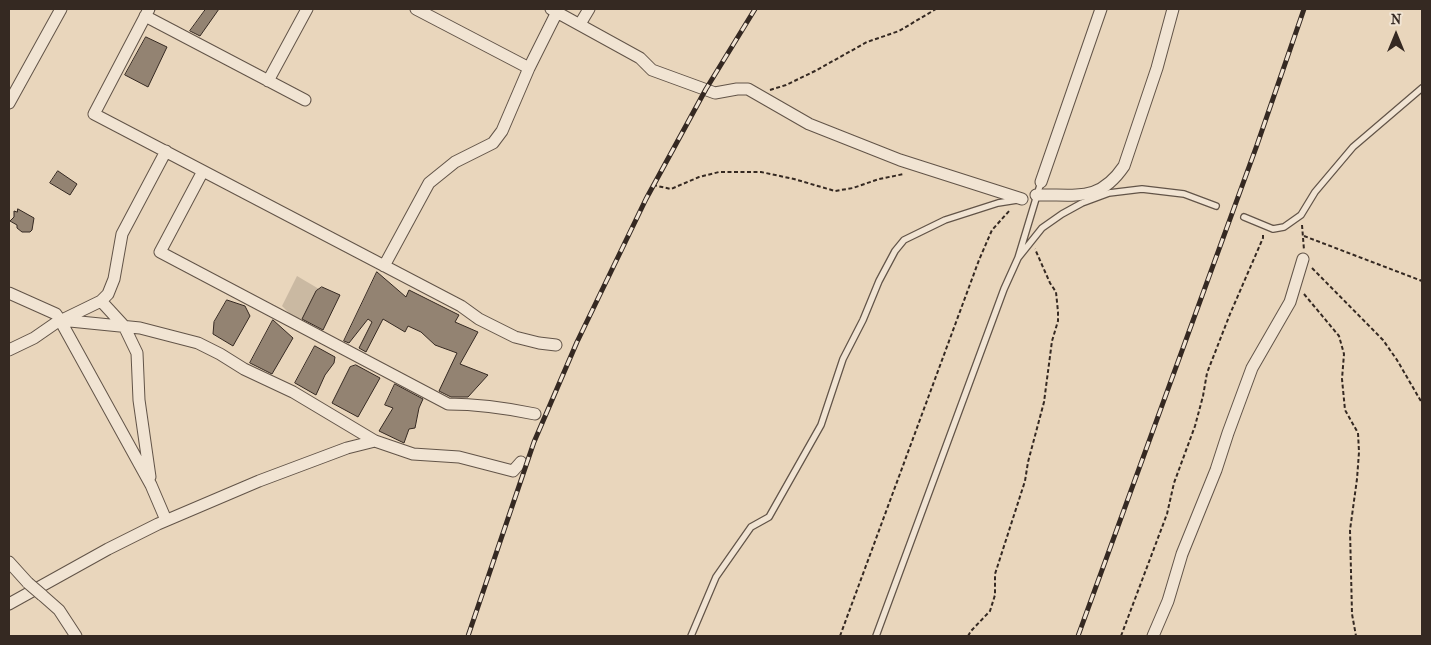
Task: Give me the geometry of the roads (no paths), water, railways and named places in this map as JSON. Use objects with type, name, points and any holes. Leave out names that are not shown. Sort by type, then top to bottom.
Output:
[{"type":"street","points":[[9,103],[61,9]]},
{"type":"street","points":[[268,81],[307,9]]},
{"type":"street","points":[[416,9],[528,68]]},
{"type":"street","points":[[580,24],[589,9]]},
{"type":"street","points":[[1041,182],[1101,9]]},
{"type":"street","points":[[1036,194],[1078,195],[1096,192],[1114,180],[1124,166],[1157,68],[1174,9]]},
{"type":"street","points":[[384,266],[429,183],[455,162],[493,143],[502,131],[554,10],[640,58],[652,70],[715,93],[737,89],[748,90],[809,124],[918,166],[1022,200]]},
{"type":"street","points":[[305,100],[147,12],[94,114],[461,306],[479,319],[515,337],[539,343],[556,344]]},
{"type":"street","points":[[9,350],[40,334],[60,320],[102,301],[108,294],[114,279],[122,234],[166,152]]},
{"type":"street","points":[[203,171],[160,252],[448,404],[479,404],[535,414]]},
{"type":"street","points":[[1153,636],[1168,601],[1182,554],[1216,470],[1252,368],[1290,302],[1303,259]]},
{"type":"street","points":[[9,293],[56,314],[151,485],[166,520]]},
{"type":"street","points":[[102,301],[124,326],[137,353],[139,400],[151,485]]},
{"type":"street","points":[[60,320],[140,328],[198,344],[220,354],[244,369],[293,392],[375,441],[413,454],[459,457],[513,471],[521,462]]},
{"type":"street","points":[[9,604],[108,549],[166,520],[259,481],[347,448],[375,441]]},
{"type":"street","points":[[9,562],[28,583],[59,610],[76,636]]},
{"type":"lane","points":[[1244,217],[1273,229],[1284,228],[1301,214],[1315,192],[1353,147],[1422,88]]},
{"type":"lane","points":[[876,636],[1004,289],[1018,258],[1041,182]]},
{"type":"lane","points":[[1018,258],[1042,228],[1082,203],[1109,193],[1142,189],[1184,194],[1216,206]]},
{"type":"lane","points":[[691,636],[716,577],[751,527],[769,517],[821,426],[844,359],[879,281],[895,251],[904,240],[945,220],[998,203],[1022,200]]},
{"type":"railway","points":[[468,636],[534,442],[577,342],[646,199],[706,89],[755,9]]},
{"type":"railway","points":[[1078,636],[1257,145],[1304,9]]}]
